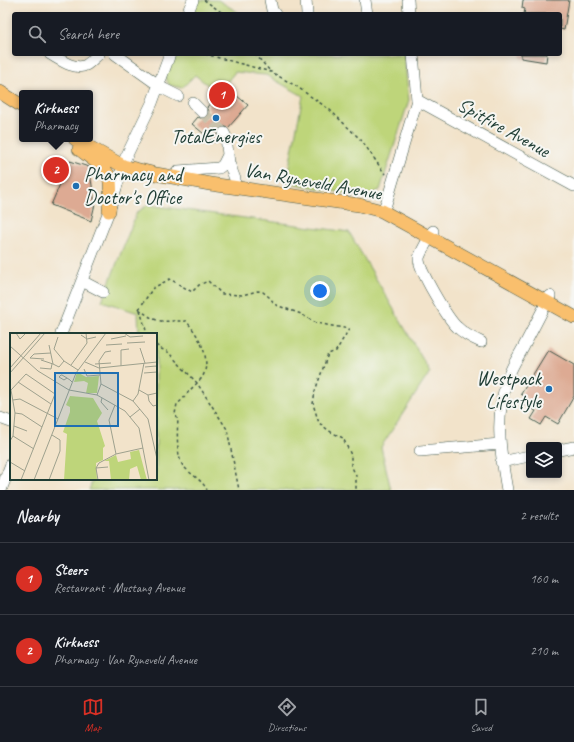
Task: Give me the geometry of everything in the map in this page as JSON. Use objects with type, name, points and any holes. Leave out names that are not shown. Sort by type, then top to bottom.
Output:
[{"type":"main road","points":[[0,83],[19,95]]},
{"type":"main road","points":[[0,92],[19,104]]},
{"type":"main road","name":"Van Ryneveld Avenue","points":[[93,141],[124,162],[373,199],[431,234],[549,299],[574,309]]},
{"type":"main road","points":[[70,142],[102,165],[108,173],[111,186],[109,211]]},
{"type":"main road","name":"Van Ryneveld Avenue","points":[[82,142],[124,162],[156,174],[210,184],[358,205],[384,207]]},
{"type":"main road","name":"Van Ryneveld Avenue","points":[[549,299],[574,318]]},
{"type":"street","points":[[188,12],[193,0]]},
{"type":"street","points":[[270,0],[274,12]]},
{"type":"street","points":[[306,0],[307,12]]},
{"type":"street","points":[[365,0],[367,12]]},
{"type":"street","points":[[408,0],[409,12]]},
{"type":"street","points":[[54,56],[79,67],[86,65],[97,56]]},
{"type":"street","points":[[118,56],[158,85],[178,96]]},
{"type":"street","points":[[62,333],[109,211],[124,162],[152,103],[169,56]]},
{"type":"street","points":[[384,207],[417,100],[413,56]]},
{"type":"street","name":"Spitfire Avenue","points":[[417,100],[574,186]]},
{"type":"street","points":[[193,103],[202,112]]},
{"type":"street","points":[[224,132],[229,163],[235,179]]},
{"type":"street","points":[[178,171],[219,168],[223,165],[228,155]]},
{"type":"street","points":[[431,234],[420,257],[421,268],[439,302],[453,322],[467,335],[481,342]]},
{"type":"street","points":[[82,281],[103,292]]},
{"type":"street","points":[[507,490],[502,462],[499,424],[503,397],[507,379],[549,299]]},
{"type":"street","points":[[0,418],[10,422]]},
{"type":"street","points":[[420,451],[500,444]]},
{"type":"street","points":[[562,449],[574,447]]},
{"type":"street","points":[[502,462],[526,457]]},
{"type":"street","points":[[1,490],[10,467]]},
{"type":"path","points":[[204,0],[221,12]]},
{"type":"path","points":[[212,56],[271,72],[296,86],[330,110],[362,141],[384,174],[392,181]]},
{"type":"path","points":[[258,56],[271,72]]},
{"type":"path","points":[[139,309],[153,288],[170,279],[192,292],[199,285],[208,281],[222,294],[242,296],[258,291],[263,292],[270,297],[276,305],[300,314],[316,323],[349,329],[336,351],[328,354],[313,404],[319,424],[343,438],[351,455],[351,465],[356,476],[356,490]]},
{"type":"path","points":[[139,309],[147,333]]},
{"type":"path","points":[[139,309],[150,318],[160,322],[186,321],[201,344],[205,355],[206,368],[202,377],[183,400],[177,404],[175,414],[178,420],[179,459],[183,468],[200,480],[207,490]]},
{"type":"path","points":[[157,346],[167,351],[197,383],[227,429],[239,490]]},
{"type":"green space","points":[[194,0],[218,0],[238,12],[189,12]]},
{"type":"green space","points":[[169,56],[404,56],[409,100],[380,190],[364,197],[286,182],[303,96],[266,75],[235,72],[226,83],[216,78],[209,86],[195,75],[182,88],[169,85],[163,71]]},
{"type":"green space","points":[[148,205],[349,232],[430,372],[381,447],[391,490],[89,490],[93,480],[157,480],[157,333],[139,333],[138,313],[102,301],[137,212]]},
{"type":"building","points":[[523,0],[569,0],[564,30],[562,30],[562,12],[524,12],[525,9],[522,8]]},
{"type":"building","points":[[521,56],[547,56],[546,62],[521,58]]},
{"type":"building","points":[[225,86],[248,105],[228,128],[224,126],[218,129],[217,133],[219,139],[215,143],[192,124],[198,117],[203,119],[207,117],[209,111],[207,107]]},
{"type":"building","name":"Pharmacy and Doctor's Office","points":[[70,161],[89,167],[95,204],[91,221],[51,205]]},
{"type":"building","points":[[548,350],[574,365],[574,396],[558,424],[546,417],[541,425],[531,419],[536,411],[524,404],[527,398],[521,394]]},
{"type":"tunnel","points":[[202,112],[224,133]]},
{"type":"place","name":"Steers","points":[[222,95]]},
{"type":"place","name":"TotalEnergies","points":[[216,118]]},
{"type":"place","name":"Kirkness","points":[[56,170]]},
{"type":"place","name":"Pharmacy and Doctor's Office","points":[[76,186]]},
{"type":"place","name":"Westpack Lifestyle","points":[[549,389]]}]
